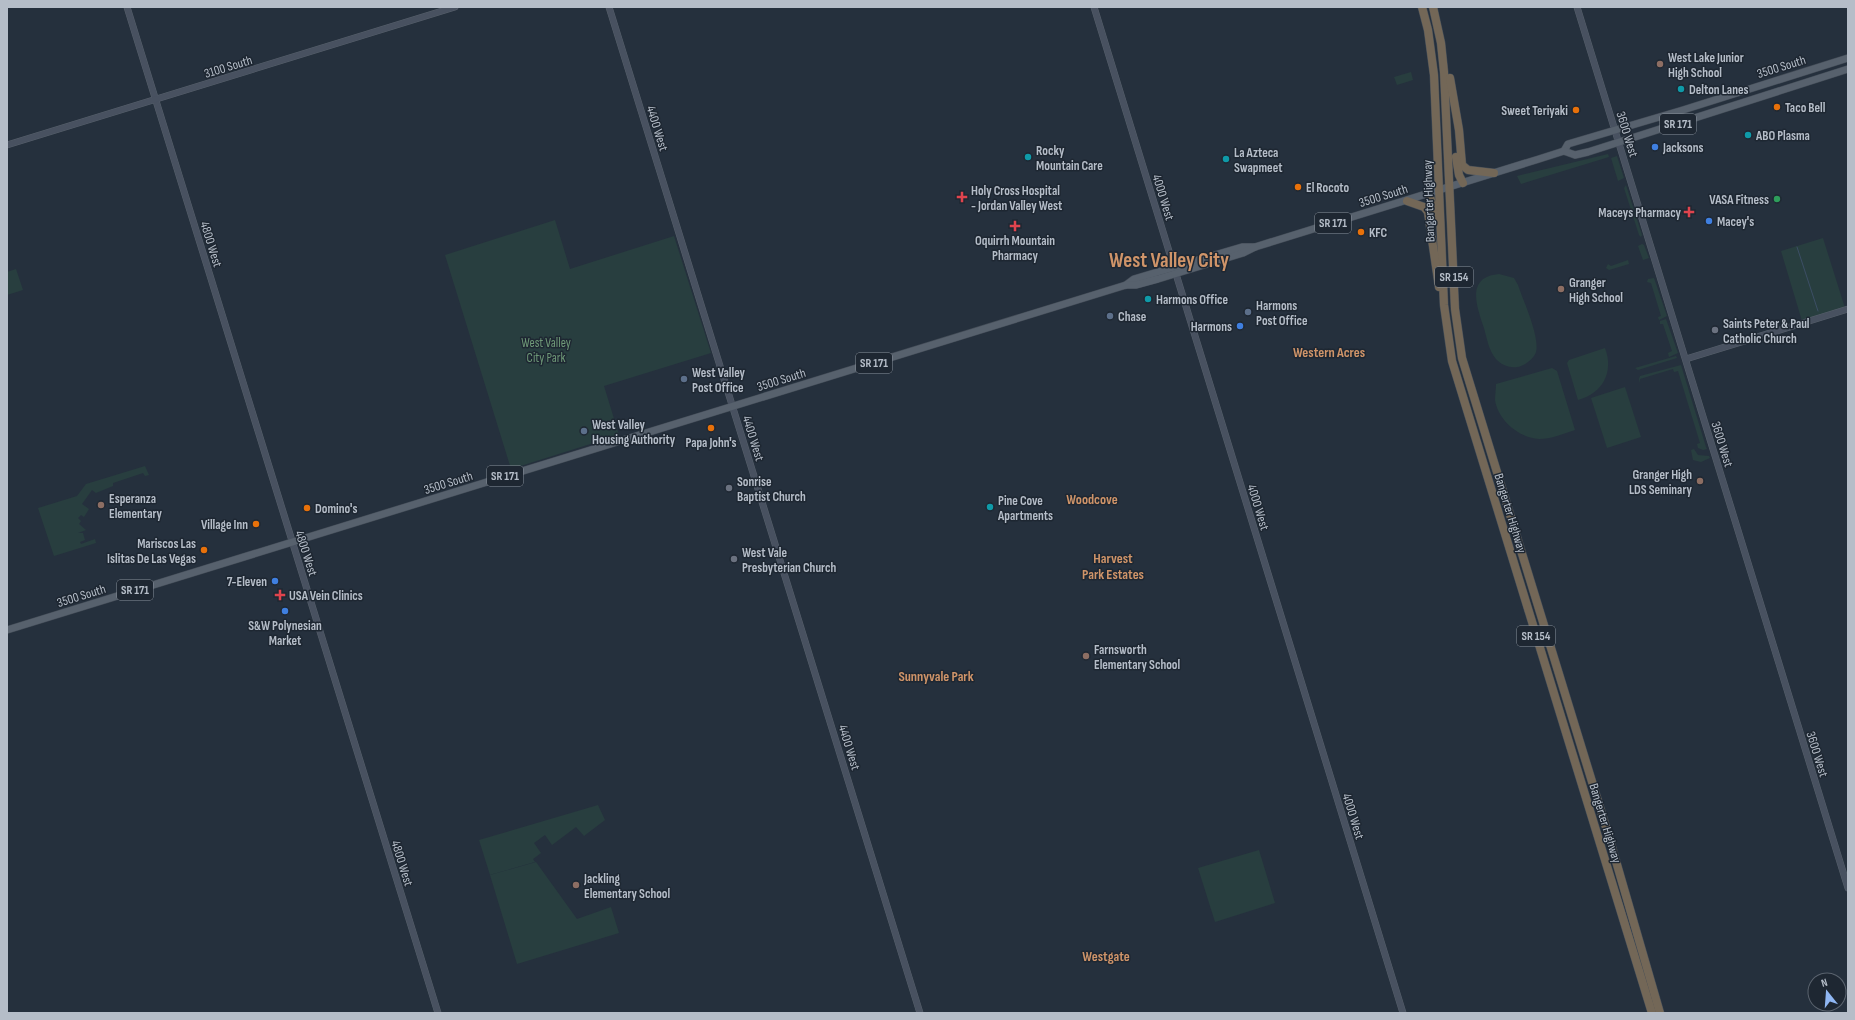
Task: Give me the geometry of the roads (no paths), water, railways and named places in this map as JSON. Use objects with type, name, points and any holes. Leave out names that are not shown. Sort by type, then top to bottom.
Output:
[{"type":"highway","name":"Bangerter Highway","points":[[1422,7],[1432,54],[1434,75],[1446,326],[1454,368],[1616,895],[1635,962],[1652,1013]]},
{"type":"highway","name":"Bangerter Highway","points":[[1433,7],[1444,63],[1456,324],[1468,379],[1609,837],[1660,1013]]},
{"type":"highway","points":[[1432,54],[1439,65],[1441,107],[1455,135],[1458,171],[1463,183]]},
{"type":"highway","points":[[1444,63],[1449,72],[1459,130],[1462,165],[1468,170],[1494,173]]},
{"type":"highway","points":[[1429,194],[1434,210],[1435,241],[1449,266],[1451,309],[1456,324]]},
{"type":"highway","points":[[1406,201],[1424,207],[1429,214],[1442,325],[1454,368]]},
{"type":"highway","points":[[1616,895],[1622,902],[1642,969],[1658,991],[1665,1013]]},
{"type":"main road","name":"3500 South","points":[[1564,151],[1568,144],[1683,110],[1848,58]]},
{"type":"main road","name":"3500 South","points":[[7,630],[1126,285],[1136,285],[1244,246],[1255,247],[1450,188],[1564,151],[1575,155],[1848,69]]},
{"type":"street","name":"4800 West","points":[[127,7],[438,1013]]},
{"type":"street","name":"3100 South","points":[[7,145],[455,7]]},
{"type":"street","name":"4400 West","points":[[609,7],[920,1013]]},
{"type":"street","name":"4000 West","points":[[1094,7],[1403,1013]]},
{"type":"street","name":"3600 West","points":[[1577,7],[1848,888]]},
{"type":"street","points":[[1686,359],[1848,309]]},
{"type":"waterway","points":[[1797,247],[1818,311]]},
{"type":"place","name":"West Lake Junior High School","points":[[1660,64]]},
{"type":"place","name":"Delton Lanes","points":[[1681,89]]},
{"type":"place","name":"Taco Bell","points":[[1777,107]]},
{"type":"place","name":"Sweet Teriyaki","points":[[1576,110]]},
{"type":"place","name":"ABO Plasma","points":[[1748,135]]},
{"type":"place","name":"Jacksons","points":[[1655,147]]},
{"type":"place","name":"Rocky Mountain Care","points":[[1028,157]]},
{"type":"place","name":"La Azteca Swapmeet","points":[[1226,159]]},
{"type":"place","name":"El Rocoto","points":[[1298,187]]},
{"type":"place","name":"Holy Cross Hospital - Jordan Valley West","points":[[962,197]]},
{"type":"place","name":"VASA Fitness","points":[[1777,199]]},
{"type":"place","name":"Maceys Pharmacy","points":[[1689,212]]},
{"type":"place","name":"Macey's","points":[[1709,221]]},
{"type":"place","name":"Oquirrh Mountain Pharmacy","points":[[1015,226]]},
{"type":"place","name":"KFC","points":[[1361,232]]},
{"type":"place","name":"Granger High School","points":[[1561,289]]},
{"type":"place","name":"Harmons Office","points":[[1148,299]]},
{"type":"place","name":"Harmons Post Office","points":[[1248,312]]},
{"type":"place","name":"Chase","points":[[1110,316]]},
{"type":"place","name":"Harmons","points":[[1240,326]]},
{"type":"place","name":"Saints Peter & Paul Catholic Church","points":[[1715,330]]},
{"type":"place","name":"West Valley Post Office","points":[[684,379]]},
{"type":"place","name":"Papa John's","points":[[711,428]]},
{"type":"place","name":"West Valley Housing Authority","points":[[584,431]]},
{"type":"place","name":"Granger High LDS Seminary","points":[[1700,481]]},
{"type":"place","name":"Sonrise Baptist Church","points":[[729,488]]},
{"type":"place","name":"Esperanza Elementary","points":[[101,505]]},
{"type":"place","name":"Pine Cove Apartments","points":[[990,507]]},
{"type":"place","name":"Domino's","points":[[307,508]]},
{"type":"place","name":"Village Inn","points":[[256,524]]},
{"type":"place","name":"Mariscos Las Islitas De Las Vegas","points":[[204,550]]},
{"type":"place","name":"West Vale Presbyterian Church","points":[[734,559]]},
{"type":"place","name":"7-Eleven","points":[[275,581]]},
{"type":"place","name":"USA Vein Clinics","points":[[280,595]]},
{"type":"place","name":"S&W Polynesian Market","points":[[285,611]]},
{"type":"place","name":"Farnsworth Elementary School","points":[[1086,656]]},
{"type":"place","name":"Jackling Elementary School","points":[[576,885]]},
{"type":"district","name":"West Valley City","points":[[1169,260]]},
{"type":"district","name":"Western Acres","points":[[1329,352]]},
{"type":"district","name":"Woodcove","points":[[1092,499]]},
{"type":"district","name":"Harvest Park Estates","points":[[1113,566]]},
{"type":"district","name":"Sunnyvale Park","points":[[936,676]]},
{"type":"district","name":"Westgate","points":[[1106,956]]},
{"type":"park label","name":"West Valley City Park","points":[[546,350]]}]
